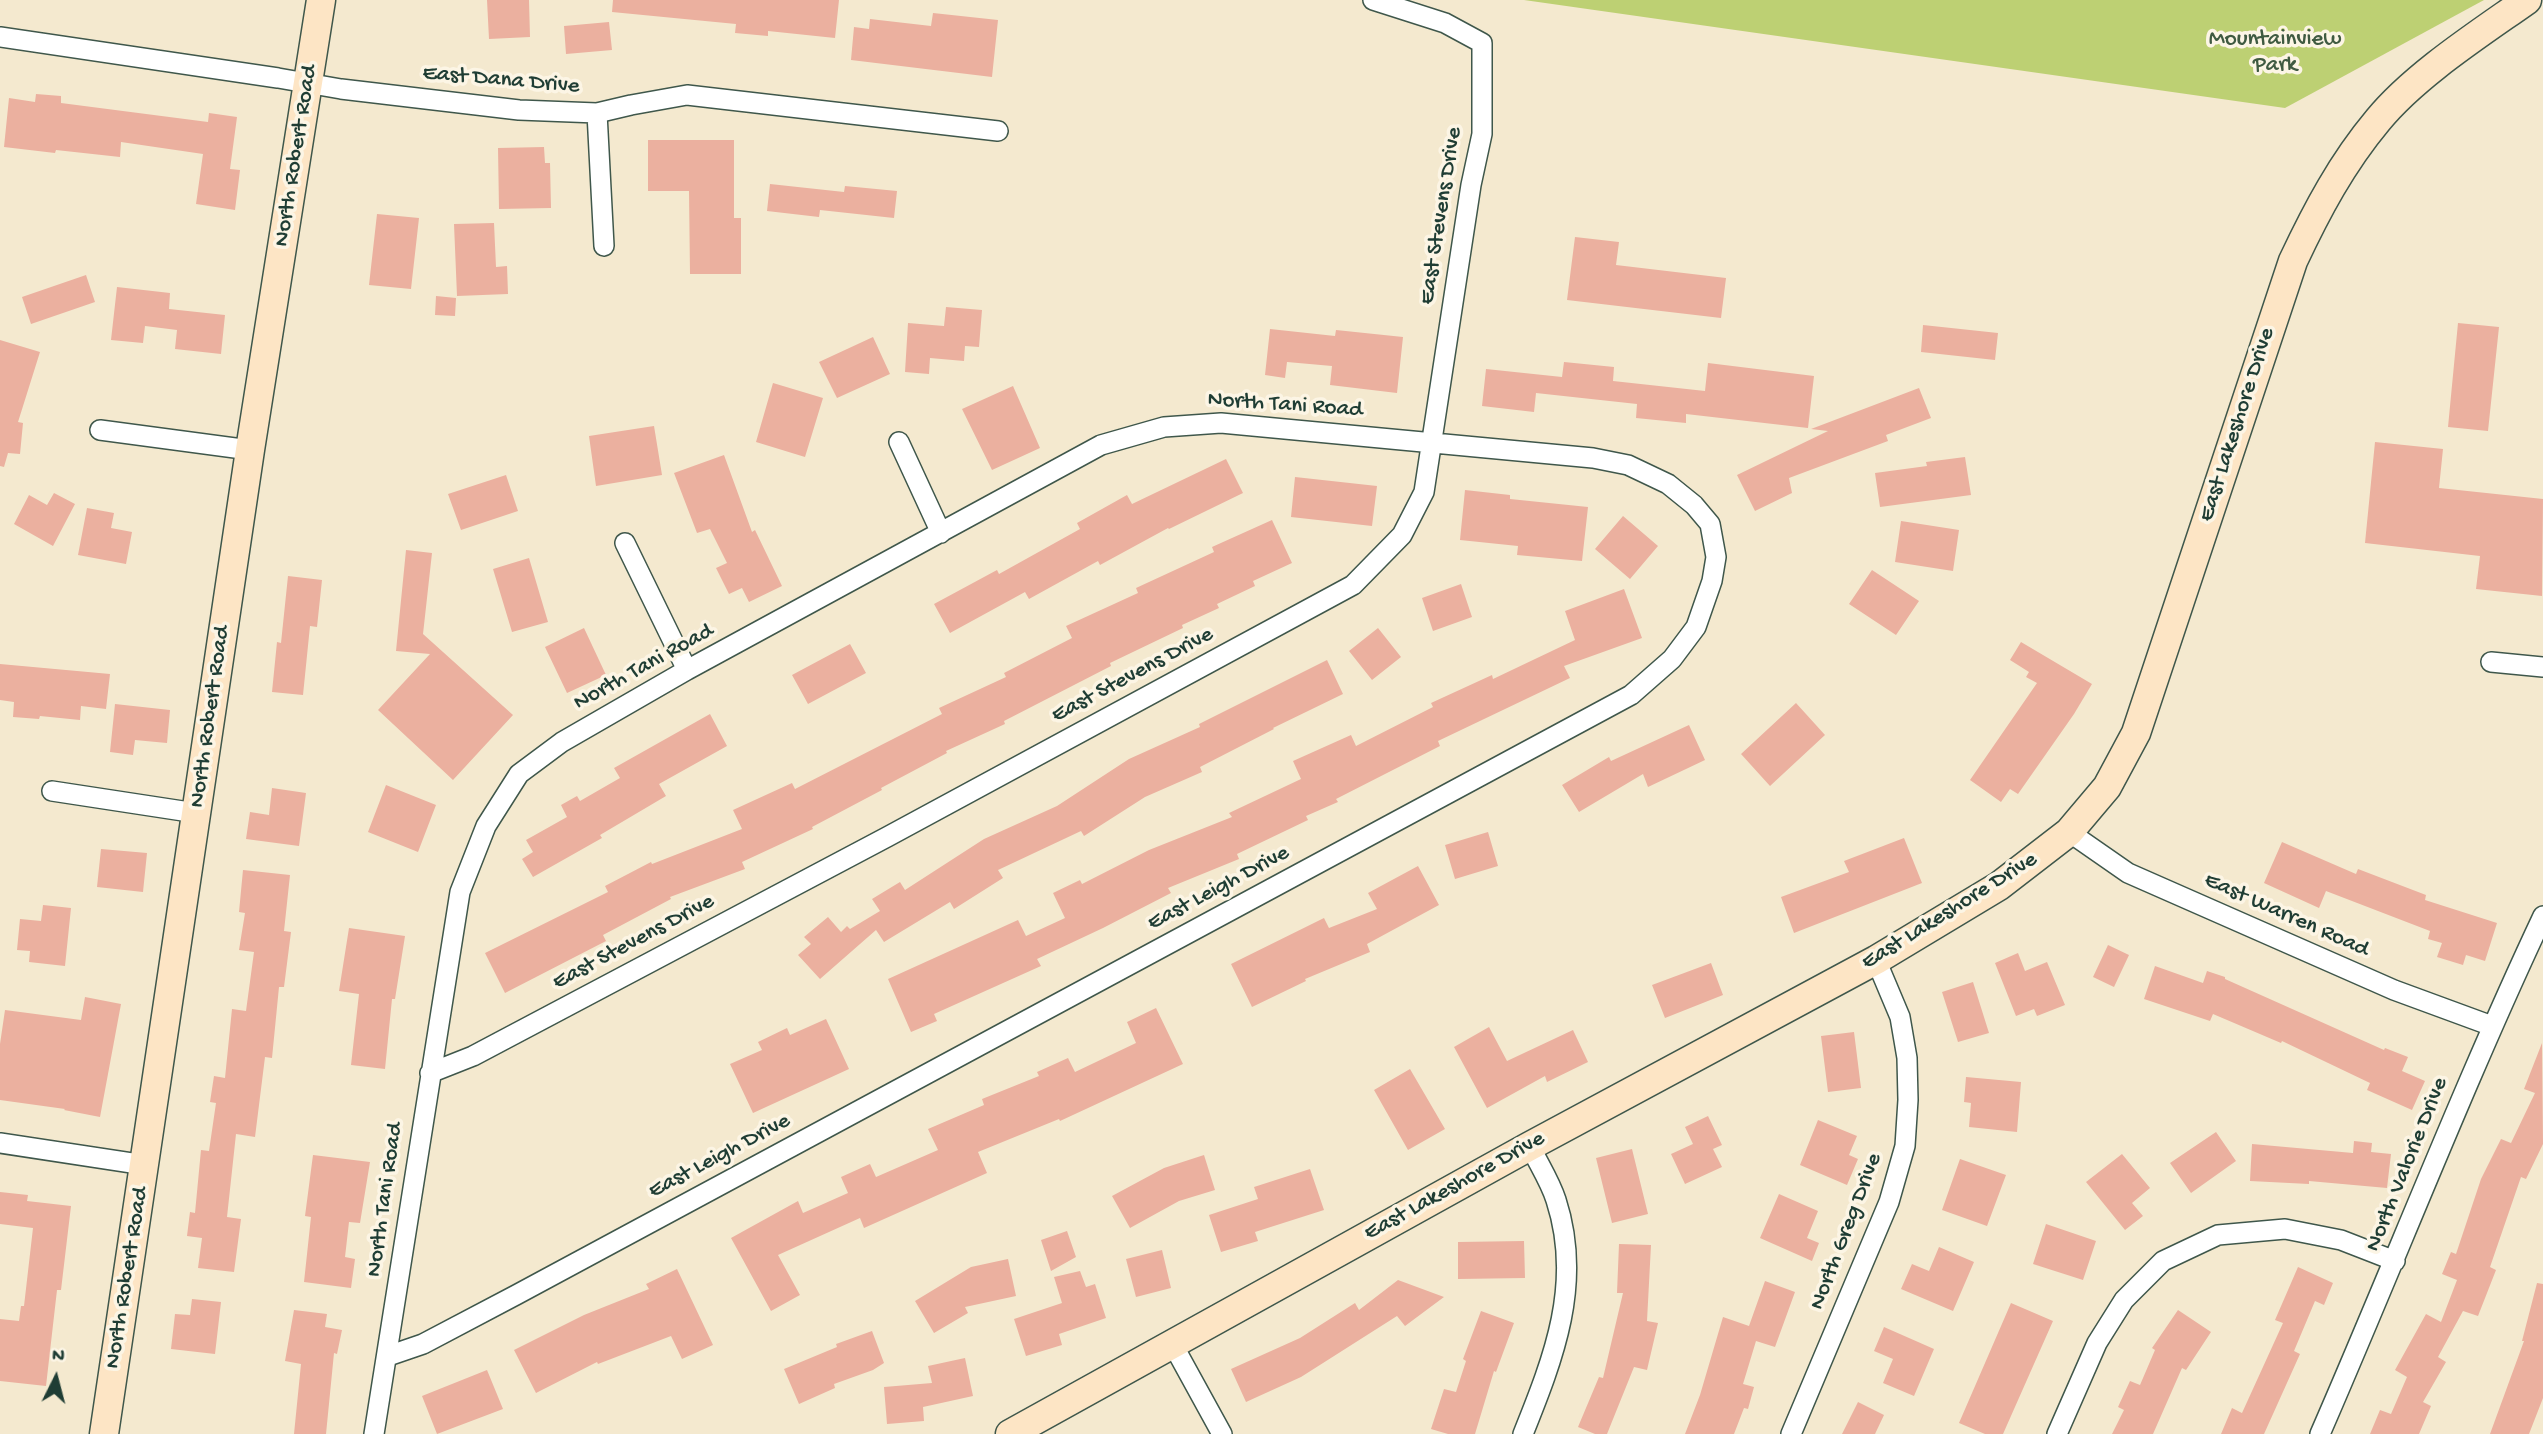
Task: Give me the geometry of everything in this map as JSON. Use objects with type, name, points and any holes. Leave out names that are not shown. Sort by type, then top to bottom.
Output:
[{"type":"main road","name":"North Robert Road","points":[[104,1434],[250,450],[321,0]]},
{"type":"main road","name":"East Lakeshore Drive","points":[[1010,1434],[1530,1146],[1876,960],[1999,886],[2069,832],[2107,787],[2136,733],[2293,261],[2314,216],[2338,173],[2379,118],[2421,78],[2527,0]]},
{"type":"street","name":"East Stevens Drive","points":[[430,1073],[473,1056],[509,1037],[887,837],[1353,585],[1402,535],[1424,492],[1433,442],[1438,389],[1482,134],[1482,43],[1446,23],[1373,0]]},
{"type":"street","name":"East Dana Drive","points":[[0,37],[341,89],[519,110],[597,113],[687,95],[998,131]]},
{"type":"street","points":[[597,113],[604,246]]},
{"type":"street","name":"North Tani Road","points":[[374,1434],[460,892],[486,827],[519,774],[562,742],[687,670],[1101,445],[1164,428],[1221,423],[1433,442]]},
{"type":"street","points":[[100,430],[250,450]]},
{"type":"street","points":[[899,442],[941,533]]},
{"type":"street","name":"East Leigh Drive","points":[[388,1356],[423,1343],[516,1295],[1631,695],[1672,659],[1696,627],[1712,581],[1716,557],[1710,524],[1694,506],[1668,484],[1628,465],[1593,458],[1433,442]]},
{"type":"street","points":[[625,543],[687,670]]},
{"type":"street","points":[[2491,662],[2543,667]]},
{"type":"street","points":[[52,791],[197,813]]},
{"type":"street","name":"East Warren Road","points":[[2069,832],[2128,873],[2394,990],[2492,1026]]},
{"type":"street","name":"North Valorie Drive","points":[[2320,1434],[2492,1026],[2543,916]]},
{"type":"street","name":"North Greg Drive","points":[[1791,1434],[1889,1202],[1905,1146],[1907,1058],[1900,1017],[1876,960]]},
{"type":"street","points":[[0,1143],[145,1165]]},
{"type":"street","points":[[1523,1434],[1551,1363],[1566,1303],[1565,1246],[1556,1199],[1530,1146]]},
{"type":"street","points":[[2057,1434],[2097,1343],[2124,1300],[2163,1261],[2218,1235],[2285,1228],[2341,1240],[2395,1261]]},
{"type":"street","points":[[1172,1343],[1222,1434]]},
{"type":"green space","name":"Mountainview Park","points":[[1524,0],[2484,0],[2285,108]]},
{"type":"building","points":[[487,0],[529,0],[530,37],[489,39]]},
{"type":"building","points":[[613,0],[839,0],[835,38],[768,31],[768,36],[735,33],[736,24],[612,12]]},
{"type":"building","points":[[933,13],[998,20],[992,77],[851,60],[854,27],[869,29],[870,19],[931,26]]},
{"type":"building","points":[[609,22],[612,50],[566,54],[564,26]]},
{"type":"building","points":[[36,94],[61,96],[61,103],[208,122],[209,113],[237,117],[230,169],[240,170],[235,210],[196,204],[203,154],[121,142],[120,157],[4,147],[9,98],[35,102]]},
{"type":"building","points":[[648,140],[734,140],[734,218],[741,218],[741,274],[690,274],[689,191],[648,191]]},
{"type":"building","points":[[544,147],[545,163],[550,163],[551,208],[499,209],[498,148]]},
{"type":"building","points":[[770,184],[844,192],[845,186],[897,191],[894,218],[820,210],[819,217],[767,211]]},
{"type":"building","points":[[377,214],[419,218],[411,289],[369,285]]},
{"type":"building","points":[[494,223],[496,267],[507,266],[508,294],[457,296],[454,224]]},
{"type":"building","points":[[1575,237],[1619,242],[1616,265],[1726,278],[1721,318],[1567,300]]},
{"type":"building","points":[[86,275],[95,302],[31,324],[22,297]]},
{"type":"building","points":[[117,287],[170,293],[169,309],[225,315],[221,354],[175,349],[177,330],[145,326],[143,343],[111,340]]},
{"type":"building","points":[[436,296],[456,298],[455,316],[435,315]]},
{"type":"building","points":[[946,307],[982,310],[979,347],[965,346],[964,361],[930,358],[929,374],[905,372],[908,323],[944,326]]},
{"type":"building","points":[[2458,323],[2499,327],[2488,431],[2448,427]]},
{"type":"building","points":[[1923,325],[1998,333],[1995,360],[1921,352]]},
{"type":"building","points":[[1270,329],[1335,336],[1336,330],[1403,337],[1397,393],[1330,385],[1332,366],[1287,362],[1285,378],[1265,375]]},
{"type":"building","points":[[873,337],[890,374],[837,398],[819,362]]},
{"type":"building","points":[[0,340],[40,352],[18,422],[23,423],[20,454],[8,453],[4,467],[0,466]]},
{"type":"building","points":[[1564,362],[1614,367],[1613,381],[1705,391],[1708,363],[1814,376],[1808,428],[1686,414],[1686,423],[1636,418],[1637,404],[1536,393],[1534,412],[1482,406],[1486,369],[1562,377]]},
{"type":"building","points":[[773,383],[823,398],[805,457],[756,442]]},
{"type":"building","points":[[1013,386],[1040,448],[992,470],[962,409]]},
{"type":"building","points":[[1919,388],[1931,418],[1886,435],[1888,441],[1789,478],[1792,493],[1755,511],[1737,475],[1828,431],[1811,429]]},
{"type":"building","points":[[654,426],[662,475],[596,486],[589,436]]},
{"type":"building","points":[[2375,442],[2443,449],[2439,488],[2543,499],[2542,596],[2476,589],[2480,556],[2365,543]]},
{"type":"building","points":[[724,455],[752,532],[755,530],[782,586],[749,602],[742,588],[729,594],[716,568],[727,563],[710,529],[697,533],[674,473]]},
{"type":"building","points":[[1965,457],[1971,495],[1880,507],[1875,473],[1927,466],[1926,462]]},
{"type":"building","points":[[1226,459],[1243,493],[1168,528],[1100,565],[1098,561],[1029,599],[1025,592],[950,633],[934,604],[997,570],[999,574],[1080,529],[1077,523],[1127,495],[1132,504]]},
{"type":"building","points":[[506,475],[518,511],[461,530],[448,494]]},
{"type":"building","points":[[1295,477],[1377,486],[1372,526],[1291,517]]},
{"type":"building","points":[[1465,490],[1510,495],[1510,499],[1588,507],[1582,561],[1517,555],[1518,546],[1460,540]]},
{"type":"building","points":[[54,493],[75,504],[53,546],[14,524],[29,495],[47,505]]},
{"type":"building","points":[[87,508],[114,513],[111,528],[132,532],[126,564],[78,555]]},
{"type":"building","points":[[1623,516],[1658,546],[1630,579],[1595,549]]},
{"type":"building","points":[[1272,520],[1292,563],[1253,581],[1255,586],[1217,604],[1219,608],[1182,625],[1183,628],[1110,663],[1111,666],[1004,721],[1005,724],[946,751],[947,753],[881,788],[882,790],[812,827],[813,829],[742,862],[745,869],[670,897],[671,899],[603,935],[606,941],[505,993],[485,953],[608,892],[605,886],[651,862],[652,864],[742,829],[733,810],[792,783],[795,789],[942,714],[939,708],[1006,677],[1004,673],[1072,638],[1066,626],[1138,593],[1136,588],[1214,552],[1212,547]]},
{"type":"building","points":[[1901,521],[1959,530],[1953,571],[1895,562]]},
{"type":"building","points":[[406,550],[432,553],[423,634],[513,715],[453,780],[378,710],[430,654],[396,651]]},
{"type":"building","points":[[529,558],[548,622],[512,632],[493,569]]},
{"type":"building","points":[[1872,570],[1919,601],[1896,635],[1849,604]]},
{"type":"building","points":[[288,576],[322,580],[317,627],[310,626],[303,695],[272,692],[277,642],[281,643]]},
{"type":"building","points":[[1461,584],[1472,617],[1433,631],[1422,598]]},
{"type":"building","points":[[1624,589],[1642,638],[1564,666],[1570,678],[1438,741],[1440,746],[1336,799],[1338,802],[1306,816],[1308,820],[1237,854],[1239,859],[1168,888],[1171,893],[1037,959],[1041,966],[934,1014],[937,1021],[911,1032],[888,979],[1018,920],[1026,936],[1065,918],[1053,893],[1080,880],[1082,884],[1149,850],[1232,817],[1229,813],[1301,779],[1293,761],[1351,735],[1356,746],[1433,707],[1431,703],[1492,675],[1493,679],[1575,640],[1565,611]]},
{"type":"building","points":[[584,628],[606,675],[567,693],[545,647]]},
{"type":"building","points":[[1378,628],[1401,657],[1372,680],[1349,651]]},
{"type":"building","points":[[2021,642],[2092,684],[2018,794],[2010,789],[2001,802],[1970,780],[2037,683],[2026,677],[2029,672],[2010,660]]},
{"type":"building","points":[[850,644],[866,673],[808,704],[792,675]]},
{"type":"building","points":[[1327,660],[1343,694],[1200,767],[1202,772],[1145,797],[1084,836],[1081,831],[998,870],[1003,878],[954,909],[950,902],[884,942],[876,930],[820,979],[798,955],[811,944],[804,937],[828,917],[841,932],[847,926],[850,929],[880,911],[872,899],[900,882],[905,890],[984,839],[1057,806],[1129,759],[1200,727],[1199,724]]},
{"type":"building","points":[[0,664],[110,674],[106,709],[81,706],[80,720],[40,716],[39,719],[13,717],[14,702],[0,700]]},
{"type":"building","points":[[1796,703],[1825,735],[1770,786],[1741,754]]},
{"type":"building","points":[[115,704],[170,710],[167,743],[135,740],[133,755],[110,752]]},
{"type":"building","points":[[710,714],[727,746],[659,784],[666,796],[600,835],[602,838],[533,877],[522,859],[533,852],[526,840],[567,817],[561,805],[577,796],[580,801],[620,778],[614,768]]},
{"type":"building","points":[[1689,725],[1705,760],[1648,787],[1643,774],[1579,812],[1562,785],[1609,757],[1611,761]]},
{"type":"building","points":[[386,785],[436,805],[418,852],[368,832]]},
{"type":"building","points":[[272,788],[306,793],[299,846],[246,839],[250,812],[269,815]]},
{"type":"building","points":[[1488,832],[1498,866],[1455,879],[1445,845]]},
{"type":"building","points":[[1904,838],[1922,883],[1794,933],[1781,897],[1849,872],[1844,861]]},
{"type":"building","points":[[2282,842],[2356,874],[2358,869],[2426,895],[2425,900],[2497,923],[2485,961],[2466,955],[2463,965],[2437,957],[2442,943],[2428,939],[2430,931],[2326,891],[2319,908],[2264,883]]},
{"type":"building","points":[[101,849],[147,853],[143,892],[97,887]]},
{"type":"building","points":[[1418,866],[1439,905],[1367,944],[1370,952],[1305,979],[1306,981],[1252,1007],[1231,964],[1324,918],[1329,928],[1377,909],[1368,893]]},
{"type":"building","points":[[243,870],[290,875],[284,931],[291,932],[284,987],[279,987],[272,1058],[265,1057],[255,1137],[236,1134],[227,1217],[241,1219],[234,1272],[198,1268],[202,1238],[187,1236],[190,1212],[195,1213],[201,1150],[209,1151],[216,1103],[210,1102],[214,1076],[225,1078],[232,1009],[246,1011],[254,952],[239,950],[245,913],[239,912]]},
{"type":"building","points":[[43,905],[71,908],[65,966],[29,962],[30,951],[17,950],[20,919],[41,921]]},
{"type":"building","points":[[349,928],[405,936],[395,999],[392,999],[385,1069],[351,1065],[359,994],[339,991]]},
{"type":"building","points":[[2108,945],[2129,955],[2114,987],[2093,977]]},
{"type":"building","points":[[2018,953],[2025,971],[2047,962],[2065,1005],[2037,1016],[2034,1009],[2016,1016],[1995,963]]},
{"type":"building","points":[[1711,963],[1723,995],[1665,1018],[1652,985]]},
{"type":"building","points":[[2155,966],[2203,983],[2207,971],[2225,977],[2384,1050],[2385,1048],[2408,1057],[2402,1071],[2425,1081],[2412,1110],[2367,1090],[2370,1083],[2282,1041],[2281,1043],[2213,1014],[2210,1021],[2144,999]]},
{"type":"building","points":[[1973,982],[1989,1033],[1958,1042],[1942,992]]},
{"type":"building","points":[[85,997],[121,1004],[100,1117],[0,1100],[0,1044],[5,1010],[81,1020]]},
{"type":"building","points":[[1156,1008],[1183,1064],[1060,1121],[1059,1119],[978,1152],[987,1173],[864,1228],[860,1218],[778,1255],[800,1295],[771,1311],[731,1238],[798,1201],[803,1213],[848,1193],[841,1177],[870,1164],[876,1177],[938,1150],[928,1129],[984,1105],[982,1099],[1039,1076],[1037,1072],[1068,1058],[1075,1072],[1136,1043],[1127,1022]]},
{"type":"building","points":[[826,1019],[849,1069],[753,1113],[730,1064],[762,1050],[758,1042],[787,1028],[790,1035]]},
{"type":"building","points":[[1489,1027],[1507,1061],[1573,1030],[1588,1062],[1547,1082],[1545,1076],[1487,1108],[1454,1047]]},
{"type":"building","points":[[1854,1032],[1861,1088],[1828,1092],[1821,1036]]},
{"type":"building","points":[[2542,1043],[2543,1144],[2526,1179],[2521,1177],[2490,1267],[2496,1270],[2478,1316],[2463,1311],[2438,1357],[2446,1362],[2423,1402],[2431,1406],[2419,1434],[2370,1434],[2380,1410],[2391,1414],[2407,1377],[2395,1370],[2426,1314],[2441,1322],[2457,1280],[2442,1274],[2451,1252],[2456,1254],[2481,1179],[2501,1139],[2511,1143],[2535,1093],[2524,1089]]},
{"type":"building","points":[[1410,1069],[1445,1129],[1408,1150],[1374,1090]]},
{"type":"building","points":[[1966,1077],[2021,1082],[2017,1132],[1969,1127],[1971,1103],[1964,1102]]},
{"type":"building","points":[[1708,1116],[1722,1145],[1713,1149],[1722,1167],[1685,1184],[1671,1154],[1693,1144],[1685,1127]]},
{"type":"building","points":[[1818,1120],[1857,1136],[1849,1155],[1858,1159],[1847,1185],[1800,1165]]},
{"type":"building","points":[[2216,1132],[2236,1161],[2191,1193],[2170,1163]]},
{"type":"building","points":[[2354,1141],[2372,1143],[2371,1152],[2391,1154],[2387,1188],[2309,1181],[2309,1184],[2250,1181],[2252,1144],[2353,1153]]},
{"type":"building","points":[[1632,1149],[1648,1214],[1612,1223],[1596,1158]]},
{"type":"building","points":[[2122,1154],[2150,1188],[2132,1203],[2143,1216],[2125,1230],[2086,1182]]},
{"type":"building","points":[[313,1155],[370,1162],[360,1223],[349,1222],[345,1257],[355,1259],[351,1288],[304,1282],[311,1217],[305,1216]]},
{"type":"building","points":[[1204,1155],[1215,1190],[1179,1201],[1130,1228],[1112,1196],[1164,1168]]},
{"type":"building","points":[[1960,1159],[2006,1175],[1987,1226],[1942,1210]]},
{"type":"building","points":[[1310,1169],[1324,1210],[1255,1232],[1258,1241],[1221,1252],[1209,1215],[1258,1199],[1254,1187]]},
{"type":"building","points":[[0,1192],[28,1195],[27,1201],[71,1206],[61,1290],[57,1290],[46,1386],[0,1381],[0,1319],[19,1321],[21,1306],[24,1306],[33,1228],[0,1224]]},
{"type":"building","points":[[1779,1194],[1818,1211],[1807,1238],[1819,1243],[1812,1261],[1760,1238]]},
{"type":"building","points":[[2046,1224],[2096,1241],[2083,1280],[2033,1264]]},
{"type":"building","points":[[1067,1231],[1076,1257],[1051,1271],[1041,1240]]},
{"type":"building","points":[[1524,1241],[1525,1278],[1458,1279],[1458,1242]]},
{"type":"building","points":[[1619,1244],[1651,1245],[1647,1321],[1658,1323],[1647,1370],[1634,1367],[1607,1434],[1595,1434],[1578,1427],[1599,1377],[1603,1378],[1623,1293],[1617,1293]]},
{"type":"building","points":[[1939,1247],[1974,1262],[1953,1311],[1901,1289],[1912,1264],[1929,1271]]},
{"type":"building","points":[[1162,1250],[1171,1288],[1136,1297],[1126,1259]]},
{"type":"building","points":[[1008,1259],[1016,1296],[965,1307],[968,1313],[934,1333],[915,1301],[971,1267]]},
{"type":"building","points":[[2298,1267],[2333,1283],[2324,1305],[2315,1301],[2294,1351],[2300,1354],[2264,1434],[2221,1434],[2232,1408],[2242,1413],[2283,1323],[2275,1320]]},
{"type":"building","points":[[677,1269],[713,1345],[682,1359],[671,1336],[598,1364],[597,1362],[536,1393],[514,1350],[584,1315],[649,1289],[646,1284]]},
{"type":"building","points":[[1080,1271],[1086,1287],[1095,1284],[1106,1318],[1059,1334],[1062,1345],[1026,1356],[1014,1319],[1062,1303],[1054,1277]]},
{"type":"building","points":[[1398,1280],[1444,1297],[1405,1326],[1397,1316],[1301,1377],[1246,1402],[1231,1369],[1300,1338],[1355,1303],[1359,1310]]},
{"type":"building","points":[[1765,1281],[1795,1292],[1775,1347],[1756,1341],[1743,1384],[1754,1387],[1748,1409],[1744,1408],[1734,1434],[1685,1434],[1700,1395],[1723,1317],[1749,1326]]},
{"type":"building","points":[[2537,1283],[2543,1284],[2543,1398],[2529,1434],[2490,1434],[2524,1341]]},
{"type":"building","points":[[192,1299],[221,1302],[215,1354],[171,1349],[175,1314],[190,1315]]},
{"type":"building","points":[[2011,1303],[2053,1321],[2003,1434],[1985,1434],[1959,1423]]},
{"type":"building","points":[[294,1310],[327,1314],[325,1327],[342,1330],[337,1354],[334,1353],[326,1434],[294,1434],[301,1364],[285,1361]]},
{"type":"building","points":[[2178,1310],[2211,1332],[2186,1370],[2182,1368],[2153,1434],[2112,1434],[2124,1410],[2118,1407],[2130,1381],[2140,1385],[2155,1350],[2152,1348]]},
{"type":"building","points":[[1481,1311],[1514,1323],[1496,1372],[1494,1371],[1475,1434],[1448,1434],[1431,1429],[1444,1389],[1456,1392],[1466,1361],[1463,1359]]},
{"type":"building","points":[[1884,1327],[1934,1349],[1914,1396],[1883,1383],[1893,1359],[1874,1351]]},
{"type":"building","points":[[872,1331],[884,1363],[873,1370],[834,1384],[835,1388],[799,1404],[784,1369],[837,1347],[836,1344]]},
{"type":"building","points":[[965,1358],[973,1396],[923,1407],[924,1421],[887,1424],[884,1387],[932,1383],[928,1366]]},
{"type":"building","points":[[487,1370],[503,1409],[437,1434],[422,1396]]},
{"type":"building","points":[[1858,1402],[1884,1415],[1875,1434],[1842,1434]]}]
